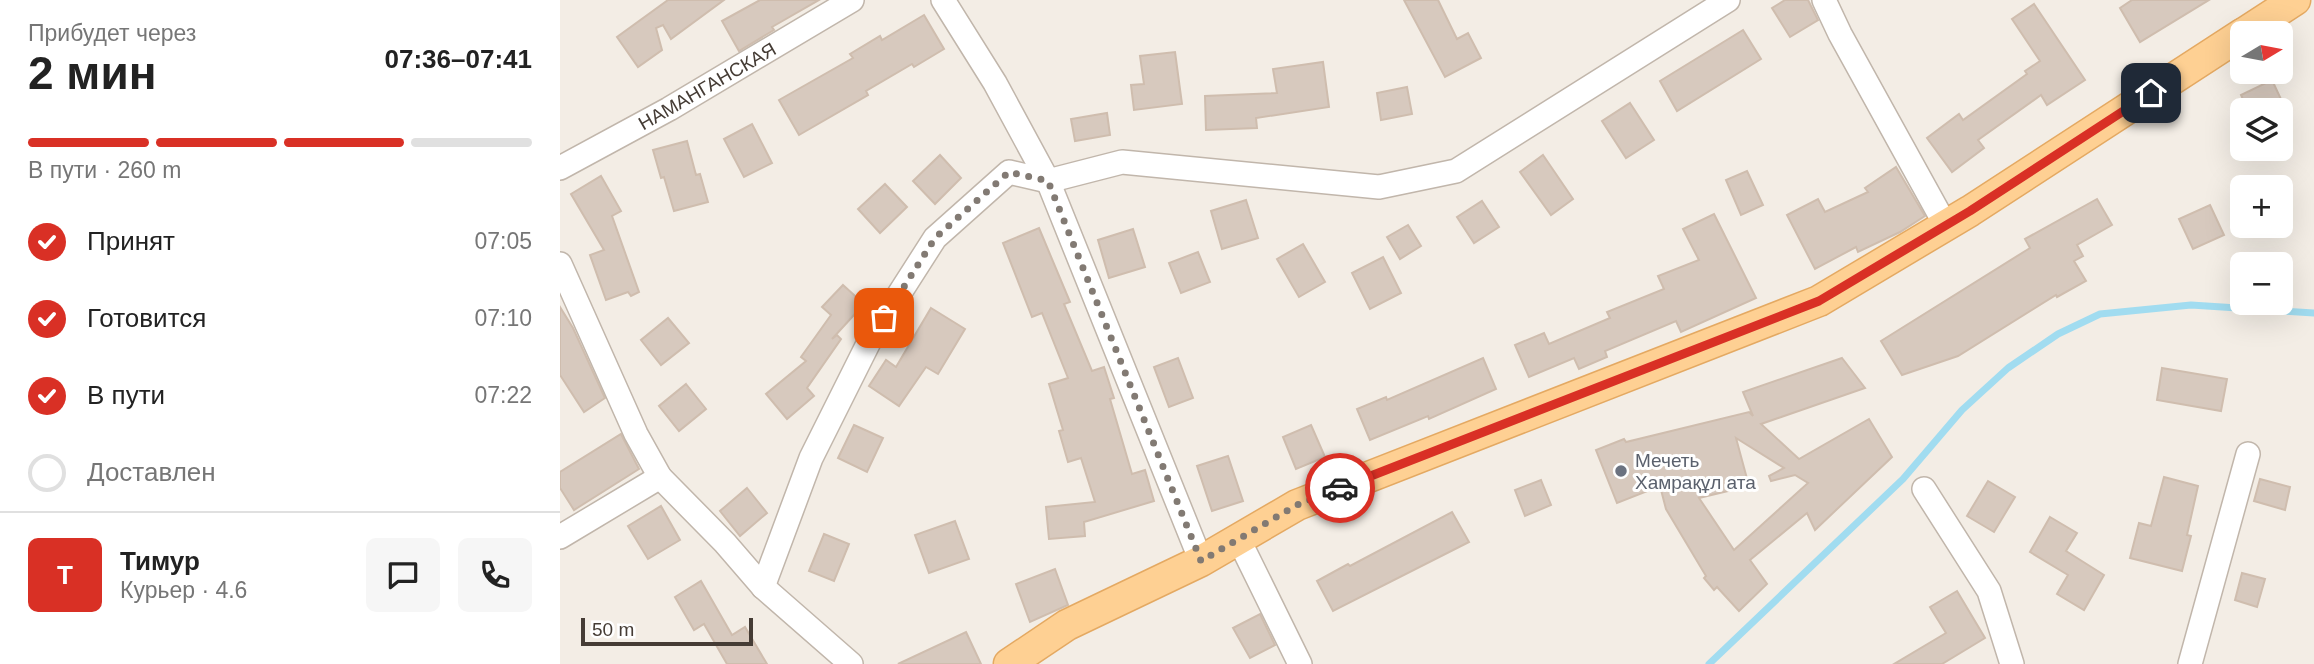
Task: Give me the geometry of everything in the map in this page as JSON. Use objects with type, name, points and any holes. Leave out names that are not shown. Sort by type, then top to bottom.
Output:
[{"type":"main road","points":[[2263,21],[2295,0]]},
{"type":"main road","points":[[1009,664],[1067,625],[1201,561],[1297,505],[1819,301],[1946,226],[2230,42]]},
{"type":"street","name":"НАМАНГАНСКАЯ","points":[[560,168],[669,109],[852,0]]},
{"type":"street","points":[[943,0],[995,83],[1048,181],[1201,561]]},
{"type":"street","points":[[763,587],[811,458],[871,338],[935,238],[1009,172],[1048,181],[1122,162],[1379,187],[1456,171],[1728,0]]},
{"type":"street","points":[[1824,0],[1946,226]]},
{"type":"street","points":[[560,264],[636,434],[660,477],[725,543],[763,587],[851,664]]},
{"type":"street","points":[[2190,664],[2248,454]]},
{"type":"street","points":[[560,537],[660,477]]},
{"type":"street","points":[[1924,489],[1989,591],[2012,664]]},
{"type":"street","points":[[1238,538],[1300,664]]},
{"type":"building","points":[[668,0],[724,0],[671,39],[663,25],[656,28],[662,50],[638,67],[617,37]]},
{"type":"building","points":[[760,0],[819,0],[772,27],[774,30],[739,51],[722,21]]},
{"type":"building","points":[[1404,0],[1438,0],[1457,39],[1468,33],[1481,58],[1445,77]]},
{"type":"building","points":[[1785,0],[1808,0],[1818,20],[1790,37],[1772,8]]},
{"type":"building","points":[[2132,0],[2209,0],[2140,42],[2120,8]]},
{"type":"building","points":[[2034,4],[2085,80],[2047,105],[2041,95],[1978,140],[1984,148],[1952,172],[1927,138],[1959,114],[1963,120],[2027,74],[2025,71],[2040,61],[2012,19]]},
{"type":"building","points":[[924,15],[944,49],[866,91],[868,95],[799,135],[779,100],[853,58],[850,54],[880,36],[882,40]]},
{"type":"building","points":[[1743,30],[1761,59],[1677,111],[1660,81]]},
{"type":"building","points":[[1175,52],[1182,104],[1134,110],[1131,85],[1144,84],[1140,56]]},
{"type":"building","points":[[1323,62],[1329,107],[1256,118],[1257,128],[1206,130],[1205,96],[1277,93],[1273,69]]},
{"type":"building","points":[[2264,84],[2274,84],[2280,98],[2242,98],[2241,95]]},
{"type":"building","points":[[1407,87],[1412,114],[1381,120],[1377,93]]},
{"type":"building","points":[[1630,103],[1654,140],[1626,158],[1602,121]]},
{"type":"building","points":[[1107,113],[1110,135],[1075,141],[1071,119]]},
{"type":"building","points":[[752,124],[772,163],[744,177],[724,139]]},
{"type":"building","points":[[687,141],[696,175],[700,174],[708,202],[674,211],[653,150]]},
{"type":"building","points":[[940,155],[961,178],[935,204],[913,181]]},
{"type":"building","points":[[1543,155],[1573,199],[1551,215],[1520,172]]},
{"type":"building","points":[[1896,167],[1925,216],[1900,232],[1858,252],[1856,247],[1815,269],[1787,215],[1818,199],[1825,212],[1868,192],[1865,188]]},
{"type":"building","points":[[1747,171],[1763,205],[1741,215],[1726,180]]},
{"type":"building","points":[[601,176],[621,211],[612,216],[639,292],[631,296],[628,292],[606,300],[590,255],[604,250],[571,194]]},
{"type":"building","points":[[885,184],[907,207],[880,233],[858,209]]},
{"type":"building","points":[[2097,199],[2112,225],[2077,245],[2083,256],[2074,261],[2086,281],[2057,297],[2056,295],[1958,356],[1902,375],[1881,341],[2030,248],[2025,239]]},
{"type":"building","points":[[1246,200],[1258,238],[1222,249],[1211,211]]},
{"type":"building","points":[[1482,201],[1499,227],[1474,243],[1457,217]]},
{"type":"building","points":[[2210,205],[2224,235],[2193,249],[2179,219]]},
{"type":"building","points":[[1714,214],[1756,298],[1681,332],[1676,321],[1605,351],[1607,357],[1579,369],[1574,358],[1529,377],[1515,345],[1544,333],[1549,344],[1610,318],[1607,312],[1664,289],[1658,276],[1699,260],[1683,229]]},
{"type":"building","points":[[1408,225],[1421,246],[1400,259],[1387,237]]},
{"type":"building","points":[[1039,228],[1070,302],[1064,304],[1092,371],[1104,367],[1114,398],[1110,399],[1132,474],[1145,470],[1154,501],[1084,522],[1085,536],[1049,539],[1046,507],[1095,502],[1081,458],[1068,462],[1059,431],[1063,430],[1049,384],[1068,378],[1042,313],[1032,317],[1003,243]]},
{"type":"building","points":[[1133,229],[1145,267],[1109,278],[1098,240]]},
{"type":"building","points":[[1303,244],[1325,282],[1299,297],[1277,259]]},
{"type":"building","points":[[1198,252],[1210,282],[1181,293],[1169,263]]},
{"type":"building","points":[[1383,257],[1401,293],[1370,309],[1352,273]]},
{"type":"building","points":[[843,285],[864,304],[832,339],[837,335],[841,339],[807,388],[814,396],[787,419],[766,394],[806,361],[801,357],[831,315],[822,307]]},
{"type":"building","points":[[560,307],[573,328],[605,398],[584,412],[560,375]]},
{"type":"building","points":[[931,308],[965,329],[938,374],[926,367],[899,406],[869,386],[886,360],[896,367]]},
{"type":"building","points":[[668,318],[689,343],[661,365],[641,340]]},
{"type":"building","points":[[1178,358],[1193,398],[1169,407],[1154,367]]},
{"type":"building","points":[[1483,358],[1496,389],[1429,419],[1428,416],[1370,440],[1357,409],[1386,397],[1387,400]]},
{"type":"building","points":[[1842,358],[1865,388],[1761,424],[1799,459],[1869,419],[1892,457],[1815,530],[1807,513],[1750,560],[1767,584],[1739,611],[1717,587],[1714,590],[1704,578],[1706,576],[1666,509],[1660,486],[1617,503],[1596,450],[1624,439],[1626,442],[1749,412],[1753,416],[1743,392]],"holes":[[[1736,438],[1784,468],[1769,476],[1771,481],[1795,475],[1808,483],[1734,550],[1699,498],[1749,486]]]},
{"type":"building","points":[[2162,368],[2227,379],[2221,411],[2157,400]]},
{"type":"building","points":[[686,384],[706,409],[679,431],[659,406]]},
{"type":"building","points":[[854,425],[883,438],[867,472],[838,458]]},
{"type":"building","points":[[1311,425],[1325,457],[1296,469],[1283,437]]},
{"type":"building","points":[[621,434],[639,469],[574,510],[560,488],[560,472]]},
{"type":"building","points":[[1228,456],[1243,501],[1212,511],[1197,466]]},
{"type":"building","points":[[2164,477],[2198,486],[2187,535],[2191,536],[2182,571],[2130,558],[2139,523],[2151,526]]},
{"type":"building","points":[[2260,479],[2290,487],[2285,510],[2254,501]]},
{"type":"building","points":[[1541,480],[1551,505],[1525,516],[1515,490]]},
{"type":"building","points":[[1988,481],[2015,497],[1994,532],[1967,516]]},
{"type":"building","points":[[747,488],[767,513],[740,536],[720,511]]},
{"type":"building","points":[[661,506],[680,540],[648,559],[628,526]]},
{"type":"building","points":[[1452,512],[1469,542],[1333,611],[1317,581]]},
{"type":"building","points":[[2050,517],[2077,533],[2066,551],[2104,575],[2084,610],[2057,594],[2068,575],[2030,552]]},
{"type":"building","points":[[955,521],[969,559],[929,573],[915,535]]},
{"type":"building","points":[[824,534],[849,544],[834,581],[809,571]]},
{"type":"building","points":[[1055,569],[1068,605],[1030,622],[1016,584]]},
{"type":"building","points":[[2242,573],[2265,579],[2257,607],[2235,600]]},
{"type":"building","points":[[701,581],[732,635],[745,627],[767,664],[727,664],[704,624],[694,630],[675,597]]},
{"type":"building","points":[[1957,591],[1985,638],[1942,664],[1894,664],[1946,633],[1930,607]]},
{"type":"building","points":[[1260,614],[1275,645],[1250,658],[1233,628]]},
{"type":"building","points":[[966,632],[981,664],[898,664]]},
{"type":"waterway","points":[[1709,664],[1903,479],[1962,410],[2008,368],[2058,334],[2100,314],[2191,305],[2314,313]]},
{"type":"way so far","points":[[884,318],[935,238],[1009,172],[1048,181],[1201,561],[1297,505],[1340,488]]},
{"type":"place","name":"Мечеть Хамрақұл ата","points":[[1621,471]]},
{"type":"route","points":[[1340,488],[1819,301],[1970,211],[2151,93]]}]
